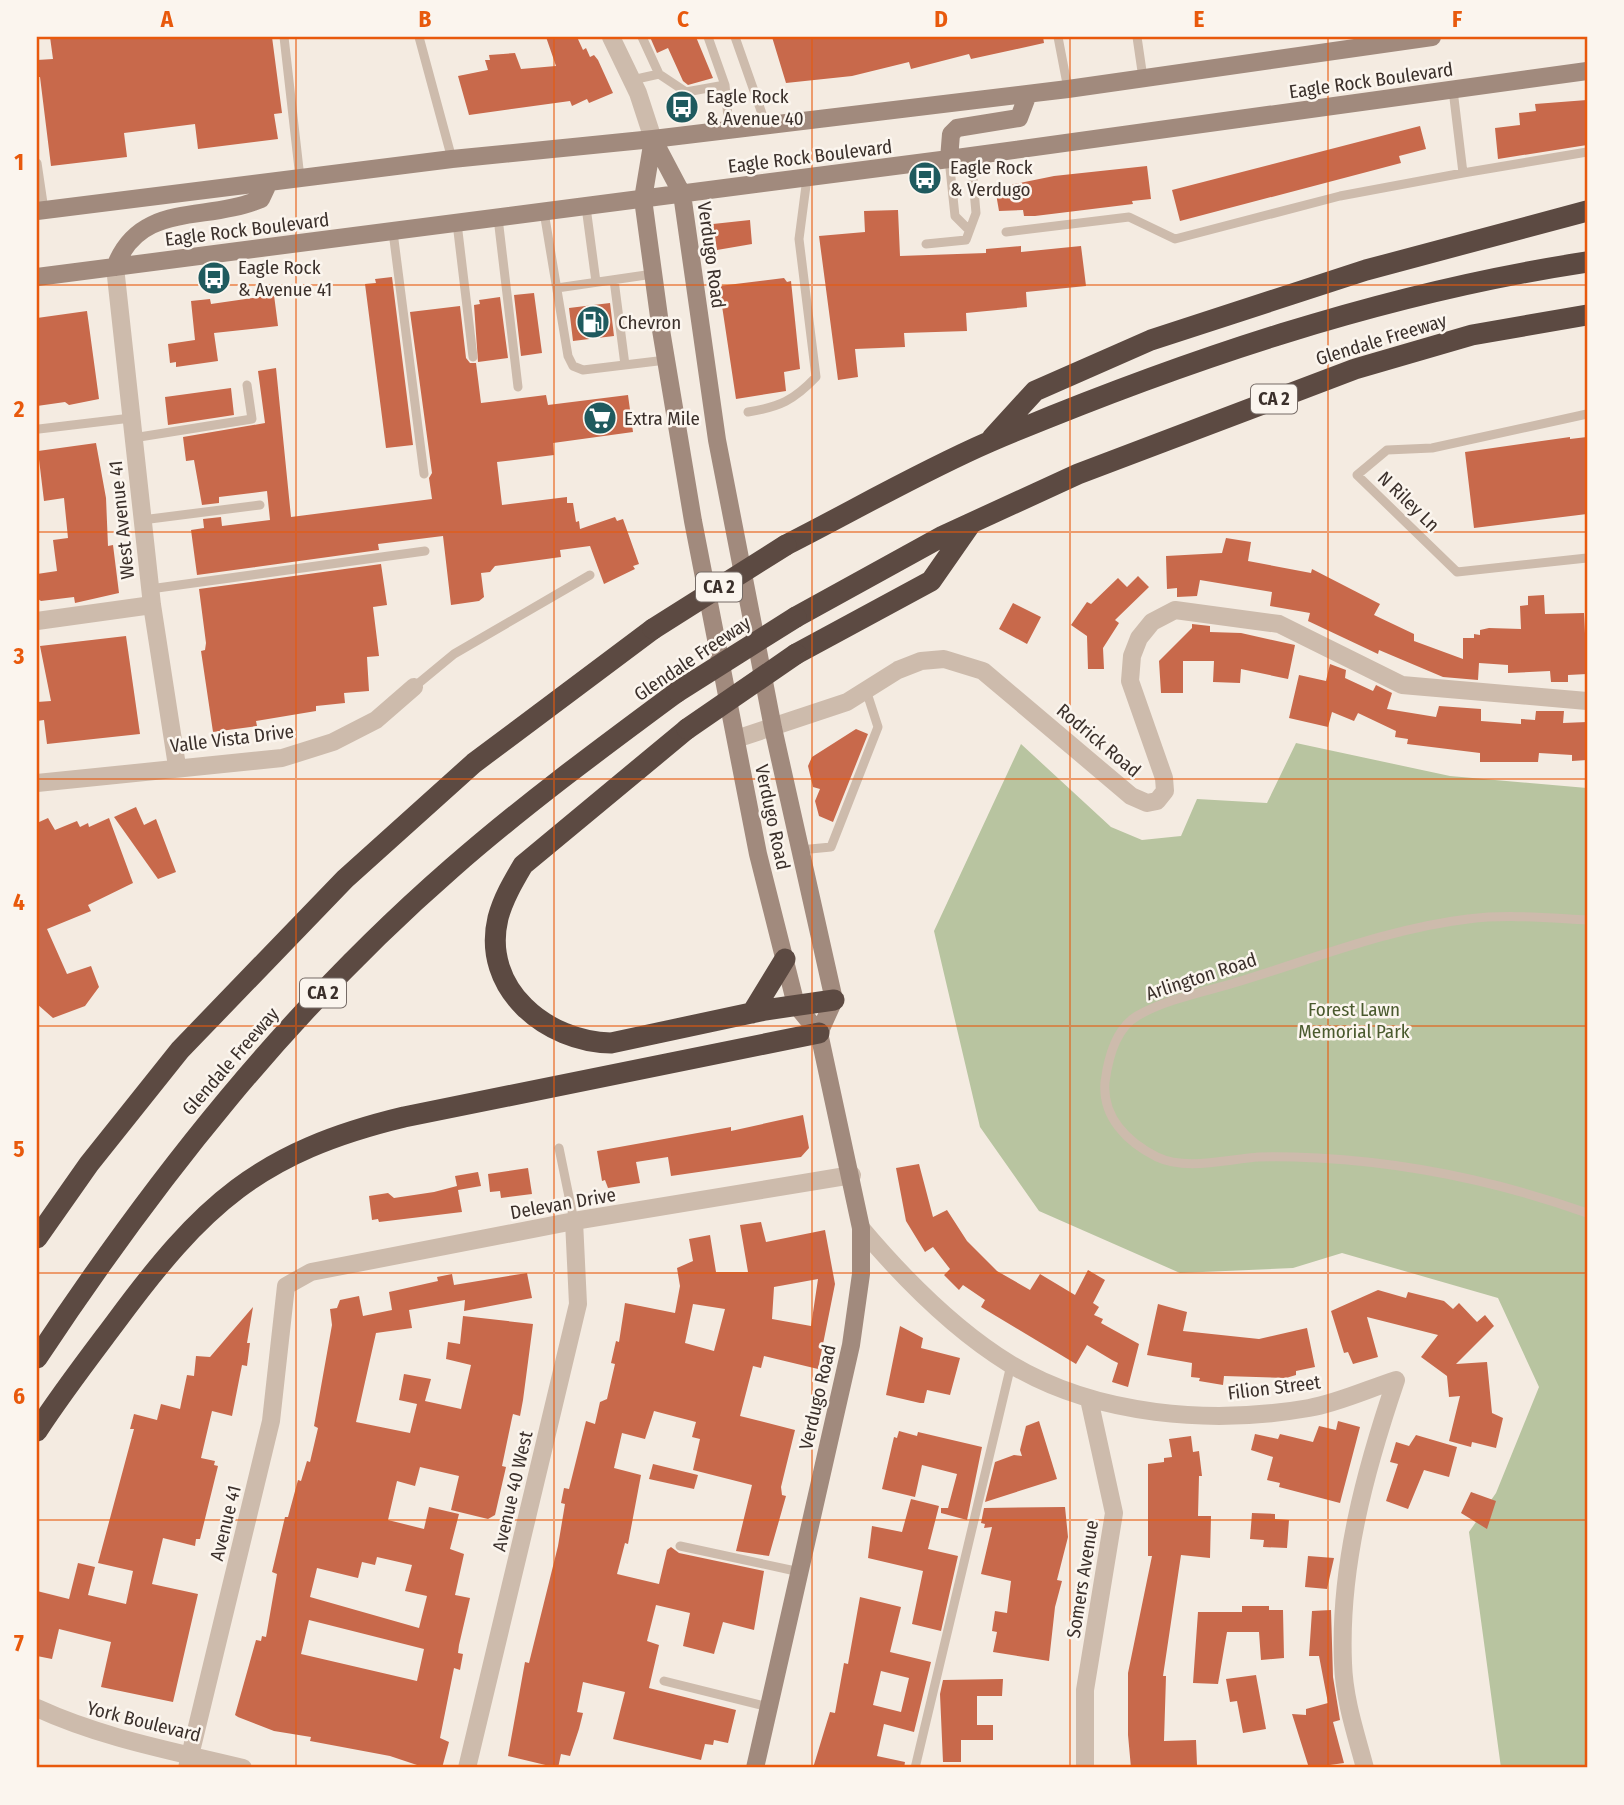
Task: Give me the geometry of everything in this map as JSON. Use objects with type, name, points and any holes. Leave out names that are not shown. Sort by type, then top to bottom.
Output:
[{"type":"highway","points":[[987,443],[1035,391],[1151,340],[1366,270],[1587,211]]},
{"type":"highway","name":"Glendale Freeway","points":[[37,1238],[89,1164],[180,1050],[345,879],[474,763],[653,629],[786,545],[987,443],[1226,353],[1371,308],[1587,262]]},
{"type":"highway","name":"Glendale Freeway","points":[[37,1358],[124,1230],[194,1138],[294,1022],[450,869],[533,799],[677,692],[796,617],[972,522],[1078,474],[1355,369],[1472,335],[1587,315]]},
{"type":"highway","points":[[834,1000],[752,1013],[611,1043],[587,1043],[555,1032],[531,1014],[513,994],[501,970],[495,943],[498,919],[507,892],[523,865],[687,729],[796,654],[931,581],[972,522]]},
{"type":"highway","points":[[752,1013],[785,959]]},
{"type":"highway","points":[[37,1431],[163,1257],[204,1215],[239,1187],[308,1146],[356,1129],[404,1117],[819,1033]]},
{"type":"main road","name":"Eagle Rock Boulevard","points":[[41,211],[452,159],[653,139],[1068,89],[1372,40],[1432,37]]},
{"type":"main road","name":"Eagle Rock Boulevard","points":[[37,277],[807,178],[1587,71]]},
{"type":"main road","points":[[949,159],[951,134],[957,128],[1019,118],[1028,93]]},
{"type":"main road","name":"Verdugo Road","points":[[653,139],[682,194],[717,440],[773,728],[834,1000]]},
{"type":"main road","name":"Verdugo Road","points":[[653,139],[643,199],[693,521],[758,854],[796,1005],[819,1033],[852,1175],[861,1228],[861,1274],[851,1345],[755,1768]]},
{"type":"main road","points":[[114,267],[122,248],[137,232],[183,215],[261,199],[269,182]]},
{"type":"main road","points":[[819,1033],[834,1000]]},
{"type":"street","points":[[611,37],[632,80],[653,139]]},
{"type":"street","name":"West Avenue 41","points":[[114,267],[151,597],[177,766]]},
{"type":"street","points":[[37,621],[151,597]]},
{"type":"street","name":"Rodrick Road","points":[[736,740],[847,702],[898,670],[921,661],[944,659],[983,671],[1131,796],[1147,803],[1157,801],[1165,791],[1164,778],[1130,681],[1132,656],[1139,638],[1152,622],[1175,610],[1279,624],[1402,685],[1587,701]]},
{"type":"street","name":"Valle Vista Drive","points":[[37,783],[177,766],[282,758],[333,743],[376,720],[414,687]]},
{"type":"street","name":"Delevan Drive","points":[[286,1286],[311,1272],[574,1221],[852,1175]]},
{"type":"street","name":"Avenue 40 West","points":[[467,1768],[578,1304],[574,1221]]},
{"type":"street","name":"Filion Street","points":[[861,1228],[899,1273],[970,1335],[1011,1364],[1089,1399],[1164,1412],[1244,1416],[1312,1408],[1396,1380],[1369,1459],[1345,1589],[1343,1664],[1349,1708],[1365,1768]]},
{"type":"street","name":"Avenue 41","points":[[189,1762],[271,1421],[286,1286]]},
{"type":"street","name":"Somers Avenue","points":[[1085,1768],[1085,1690],[1114,1513],[1089,1399]]},
{"type":"street","name":"York Boulevard","points":[[37,1708],[73,1725],[189,1762],[243,1768]]},
{"type":"lane","points":[[284,37],[300,178]]},
{"type":"lane","points":[[419,37],[452,159]]},
{"type":"lane","points":[[642,37],[659,74],[687,92],[725,85]]},
{"type":"lane","points":[[709,37],[725,85],[729,129]]},
{"type":"lane","points":[[734,37],[765,125]]},
{"type":"lane","points":[[1058,37],[1068,89]]},
{"type":"lane","points":[[1137,37],[1143,78]]},
{"type":"lane","points":[[632,80],[659,74]]},
{"type":"lane","points":[[1453,90],[1463,173]]},
{"type":"lane","points":[[1006,232],[1129,217],[1175,239],[1340,195],[1587,152]]},
{"type":"lane","points":[[926,244],[966,240],[975,213],[971,156]]},
{"type":"lane","points":[[949,159],[955,216],[968,229]]},
{"type":"lane","points":[[37,163],[41,211]]},
{"type":"lane","points":[[748,412],[775,408],[800,393],[816,377],[799,239],[807,178]]},
{"type":"lane","points":[[586,206],[596,282]]},
{"type":"lane","points":[[544,212],[568,356],[573,366],[583,370],[666,360]]},
{"type":"lane","points":[[498,218],[518,387]]},
{"type":"lane","points":[[457,223],[473,357]]},
{"type":"lane","points":[[393,232],[425,474]]},
{"type":"lane","points":[[556,288],[653,274]]},
{"type":"lane","points":[[614,280],[625,365]]},
{"type":"lane","points":[[133,438],[252,419],[247,385]]},
{"type":"lane","name":"N Riley Ln","points":[[1587,414],[1432,448],[1387,450],[1357,475],[1457,572],[1587,558]]},
{"type":"lane","points":[[39,429],[131,418]]},
{"type":"lane","points":[[142,520],[260,505]]},
{"type":"lane","points":[[151,597],[425,551]]},
{"type":"lane","points":[[414,687],[454,654],[590,575]]},
{"type":"lane","points":[[800,850],[831,847],[878,727],[866,690]]},
{"type":"lane","name":"Arlington Road","points":[[1587,920],[1513,916],[1437,923],[1396,933],[1165,1005],[1136,1017],[1122,1031],[1112,1047],[1105,1087],[1107,1106],[1114,1122],[1125,1136],[1160,1158],[1183,1163],[1261,1157],[1390,1164],[1495,1184],[1587,1213]]},
{"type":"lane","points":[[559,1148],[574,1221]]},
{"type":"lane","points":[[915,1768],[1011,1364]]},
{"type":"lane","points":[[680,1546],[800,1572]]},
{"type":"lane","points":[[664,1681],[769,1707]]},
{"type":"green space","name":"Forest Lawn Memorial Park","points":[[1296,743],[1450,776],[1587,788],[1587,1768],[1501,1768],[1469,1532],[1496,1493],[1539,1387],[1498,1298],[1342,1253],[1293,1268],[1180,1273],[1039,1211],[980,1127],[934,931],[1021,744],[1111,827],[1142,840],[1181,836],[1197,799],[1267,803]]},
{"type":"building","points":[[50,37],[272,37],[282,113],[274,114],[278,139],[198,149],[195,124],[124,133],[127,157],[51,166],[40,77],[37,77],[37,60],[53,59]]},
{"type":"building","points":[[546,37],[577,37],[583,50],[586,48],[590,57],[594,55],[598,60],[613,93],[589,103],[587,99],[572,106],[570,101],[469,115],[458,76],[488,70],[485,60],[490,60],[489,55],[515,53],[521,69],[556,66]]},
{"type":"building","points":[[650,37],[696,37],[713,78],[688,85],[683,81],[668,48],[657,53]]},
{"type":"building","points":[[772,37],[1043,37],[1044,43],[971,59],[969,54],[911,69],[909,62],[852,76],[786,83]]},
{"type":"building","points":[[1587,100],[1587,145],[1498,159],[1495,128],[1520,125],[1519,113],[1536,111],[1535,104]]},
{"type":"building","points":[[1420,126],[1426,149],[1399,156],[1401,163],[1180,221],[1172,190]]},
{"type":"building","points":[[1147,166],[1151,199],[1132,201],[1133,204],[1035,216],[1024,216],[1023,210],[999,211],[995,188],[1054,176]]},
{"type":"building","points":[[898,210],[900,256],[986,253],[986,249],[1021,246],[1021,252],[1081,246],[1086,286],[1026,292],[1027,307],[966,313],[967,331],[904,333],[905,347],[855,349],[858,377],[838,380],[819,236],[865,232],[864,211]]},
{"type":"building","points":[[750,220],[752,244],[717,250],[713,224]]},
{"type":"building","points":[[392,277],[413,445],[386,448],[365,284],[376,283],[375,279]]},
{"type":"building","points":[[784,278],[787,282],[791,281],[800,369],[784,372],[786,391],[736,399],[719,286]]},
{"type":"building","points":[[534,293],[542,353],[521,356],[514,295]]},
{"type":"building","points":[[274,295],[278,326],[214,333],[218,361],[176,367],[176,362],[170,363],[168,344],[195,340],[191,301],[210,299],[211,304]]},
{"type":"building","points":[[500,297],[508,358],[478,362],[474,305],[480,304],[479,300]]},
{"type":"building","name":"Chevron","points":[[610,303],[614,336],[573,341],[569,308]]},
{"type":"building","points":[[460,306],[466,358],[470,363],[476,363],[481,403],[546,395],[548,405],[628,395],[633,432],[553,443],[554,455],[497,462],[502,505],[567,497],[567,503],[573,503],[580,529],[615,517],[617,521],[623,519],[639,564],[633,566],[635,569],[604,584],[590,546],[560,550],[561,557],[495,566],[490,572],[481,573],[484,597],[479,601],[451,605],[443,536],[378,544],[379,550],[197,575],[191,530],[204,528],[203,519],[221,517],[222,526],[270,520],[267,491],[219,497],[219,503],[202,505],[194,460],[186,461],[183,437],[265,423],[258,371],[276,368],[291,517],[432,499],[429,478],[432,473],[410,312]]},
{"type":"building","points":[[87,311],[99,399],[69,405],[65,402],[37,406],[37,318]]},
{"type":"building","points":[[231,388],[234,415],[168,425],[165,397]]},
{"type":"building","points":[[1587,437],[1587,514],[1474,528],[1465,452]]},
{"type":"building","points":[[96,443],[106,498],[108,546],[113,545],[119,593],[75,603],[74,597],[41,601],[38,599],[37,574],[57,571],[53,540],[68,538],[64,498],[44,501],[38,451]]},
{"type":"building","points":[[1226,538],[1251,542],[1248,561],[1311,573],[1312,569],[1380,604],[1374,615],[1414,634],[1414,641],[1463,659],[1463,638],[1474,638],[1474,634],[1480,635],[1480,630],[1489,628],[1521,629],[1520,606],[1528,605],[1528,596],[1544,595],[1545,614],[1584,613],[1587,674],[1568,675],[1568,682],[1551,682],[1550,671],[1508,673],[1508,665],[1479,663],[1478,680],[1443,677],[1379,650],[1378,654],[1308,621],[1310,613],[1270,606],[1272,592],[1200,580],[1197,596],[1177,597],[1177,588],[1167,589],[1166,556],[1222,553]]},
{"type":"building","points":[[381,564],[387,605],[373,607],[379,656],[367,657],[369,691],[344,693],[345,703],[316,706],[316,711],[256,721],[257,726],[213,732],[201,651],[205,650],[206,643],[199,589]]},
{"type":"building","points":[[1138,576],[1149,587],[1115,620],[1119,623],[1103,648],[1104,669],[1088,669],[1087,636],[1071,625],[1087,602],[1091,604],[1118,578],[1127,587]]},
{"type":"building","points":[[1013,603],[1041,617],[1027,644],[999,629]]},
{"type":"building","points":[[1192,624],[1210,626],[1210,632],[1241,633],[1295,645],[1288,679],[1241,669],[1240,683],[1213,682],[1214,661],[1183,661],[1183,693],[1161,693],[1159,661],[1192,628]]},
{"type":"building","points":[[126,636],[140,734],[47,744],[44,720],[37,721],[37,702],[51,701],[40,646]]},
{"type":"building","points":[[1330,664],[1346,670],[1345,678],[1373,691],[1376,685],[1392,693],[1387,709],[1436,717],[1439,706],[1481,709],[1481,721],[1521,724],[1521,719],[1535,720],[1536,711],[1564,711],[1563,723],[1587,722],[1587,760],[1572,761],[1572,755],[1539,753],[1538,762],[1480,762],[1480,753],[1407,744],[1408,739],[1395,737],[1396,731],[1358,713],[1354,721],[1332,712],[1328,727],[1289,718],[1299,675],[1326,681]]},
{"type":"building","points":[[856,729],[868,734],[833,822],[819,816],[815,801],[820,789],[813,787],[808,766],[812,757]]},
{"type":"building","points":[[136,807],[144,825],[156,819],[176,872],[158,879],[114,817]]},
{"type":"building","points":[[48,818],[55,830],[77,821],[80,827],[88,823],[89,827],[109,818],[133,883],[88,905],[91,911],[47,929],[67,974],[91,966],[99,987],[85,1006],[53,1018],[37,1004],[37,823]]},
{"type":"building","points":[[803,1115],[809,1148],[801,1157],[671,1176],[668,1157],[636,1162],[640,1183],[608,1188],[605,1180],[602,1181],[597,1151],[731,1127],[731,1131]]},
{"type":"building","points":[[919,1164],[933,1217],[947,1210],[967,1241],[997,1271],[1030,1290],[1040,1274],[1075,1295],[1088,1270],[1105,1280],[1093,1303],[1099,1307],[1094,1315],[1103,1319],[1101,1323],[1139,1344],[1128,1387],[1112,1382],[1118,1363],[1087,1345],[1076,1364],[981,1307],[985,1300],[963,1285],[959,1290],[944,1275],[950,1269],[933,1247],[925,1252],[906,1221],[896,1168]]},
{"type":"building","points":[[528,1168],[532,1194],[501,1198],[500,1191],[490,1192],[488,1174]]},
{"type":"building","points":[[478,1172],[481,1186],[458,1190],[462,1212],[379,1222],[378,1219],[372,1220],[369,1196],[388,1193],[394,1198],[434,1192],[457,1186],[455,1176]]},
{"type":"building","points":[[761,1222],[766,1242],[825,1230],[835,1284],[818,1369],[764,1356],[761,1368],[753,1366],[740,1416],[795,1430],[781,1487],[782,1495],[786,1496],[769,1556],[736,1551],[752,1485],[693,1470],[700,1439],[692,1437],[696,1422],[654,1411],[645,1439],[622,1433],[614,1468],[641,1475],[628,1544],[625,1543],[617,1574],[659,1584],[667,1550],[671,1547],[679,1553],[764,1571],[754,1630],[723,1622],[714,1654],[683,1646],[690,1613],[656,1605],[647,1641],[659,1645],[649,1688],[736,1710],[728,1743],[714,1740],[713,1745],[705,1744],[701,1760],[613,1739],[625,1692],[583,1682],[577,1712],[583,1713],[579,1729],[570,1756],[561,1754],[558,1768],[508,1756],[525,1662],[529,1663],[558,1546],[565,1504],[561,1503],[564,1488],[569,1489],[586,1421],[595,1424],[600,1402],[607,1399],[615,1364],[611,1363],[616,1341],[619,1342],[625,1303],[675,1313],[680,1286],[677,1268],[693,1261],[689,1239],[710,1235],[716,1272],[748,1272],[740,1225]],"holes":[[[818,1279],[811,1326],[772,1319],[774,1287]],[[693,1304],[725,1309],[714,1351],[685,1343]]]},
{"type":"building","points":[[527,1273],[532,1298],[464,1311],[465,1300],[409,1310],[412,1328],[376,1333],[356,1422],[410,1433],[417,1404],[399,1400],[404,1374],[431,1379],[425,1401],[461,1409],[471,1365],[446,1359],[448,1342],[460,1344],[463,1316],[533,1324],[520,1416],[513,1414],[502,1466],[506,1467],[495,1515],[488,1519],[451,1510],[459,1476],[420,1467],[415,1486],[397,1481],[388,1520],[424,1529],[429,1507],[459,1514],[450,1549],[464,1554],[455,1595],[470,1598],[459,1645],[458,1653],[463,1654],[460,1670],[454,1668],[440,1738],[449,1742],[442,1768],[426,1768],[390,1756],[310,1741],[311,1737],[274,1731],[235,1715],[256,1640],[261,1641],[262,1636],[266,1637],[277,1574],[272,1572],[285,1517],[288,1517],[298,1480],[301,1481],[307,1461],[310,1462],[318,1428],[314,1426],[332,1325],[330,1309],[337,1308],[340,1300],[359,1296],[363,1316],[392,1310],[389,1292],[438,1281],[437,1277],[452,1274],[454,1285]],"holes":[[[377,1557],[412,1565],[405,1591],[427,1596],[419,1628],[310,1597],[317,1568],[358,1578],[362,1562],[375,1565]],[[309,1620],[424,1649],[417,1681],[301,1654]]]},
{"type":"building","points":[[1378,1290],[1406,1298],[1408,1292],[1444,1301],[1453,1309],[1459,1303],[1477,1322],[1485,1315],[1494,1326],[1456,1364],[1487,1362],[1492,1413],[1503,1418],[1496,1448],[1472,1442],[1471,1447],[1449,1441],[1460,1396],[1449,1397],[1447,1376],[1421,1357],[1438,1335],[1367,1317],[1378,1357],[1353,1364],[1348,1352],[1344,1353],[1331,1311]]},
{"type":"building","points":[[1158,1304],[1187,1312],[1183,1331],[1259,1339],[1307,1328],[1315,1367],[1296,1371],[1296,1375],[1286,1378],[1224,1376],[1223,1385],[1199,1381],[1200,1378],[1191,1377],[1192,1363],[1147,1355]]},
{"type":"building","points":[[253,1307],[247,1343],[250,1343],[247,1366],[242,1365],[232,1416],[212,1411],[201,1458],[215,1461],[214,1465],[218,1466],[200,1539],[196,1539],[195,1546],[163,1538],[152,1584],[198,1594],[173,1702],[101,1687],[111,1642],[59,1629],[52,1659],[37,1656],[37,1591],[69,1599],[78,1563],[95,1567],[88,1595],[126,1604],[133,1571],[98,1563],[134,1429],[130,1429],[134,1414],[157,1420],[161,1404],[180,1409],[187,1375],[194,1376],[196,1356],[210,1357]]},
{"type":"building","points":[[900,1326],[923,1338],[921,1348],[960,1358],[950,1395],[927,1390],[924,1403],[920,1403],[886,1395]]},
{"type":"building","points":[[1039,1421],[1057,1479],[985,1502],[995,1462],[1014,1455],[1022,1456],[1020,1450],[1026,1426]]},
{"type":"building","points":[[1338,1421],[1360,1427],[1340,1503],[1279,1487],[1280,1483],[1267,1480],[1273,1457],[1251,1450],[1255,1434],[1278,1439],[1280,1434],[1313,1442],[1319,1426],[1336,1430]]},
{"type":"building","points":[[899,1431],[917,1436],[918,1432],[982,1447],[967,1520],[941,1513],[941,1508],[948,1508],[957,1474],[922,1465],[915,1497],[882,1489],[894,1437],[897,1438]]},
{"type":"building","points":[[1416,1435],[1457,1447],[1449,1477],[1424,1470],[1408,1509],[1386,1501],[1398,1464],[1390,1462],[1396,1442],[1409,1446]]},
{"type":"building","points":[[1191,1436],[1193,1452],[1199,1451],[1202,1476],[1199,1476],[1198,1516],[1211,1516],[1210,1558],[1181,1555],[1163,1676],[1166,1676],[1164,1741],[1196,1740],[1197,1765],[1131,1768],[1128,1673],[1152,1556],[1148,1556],[1148,1464],[1164,1462],[1164,1458],[1172,1457],[1169,1439]]},
{"type":"building","points":[[653,1464],[698,1475],[694,1489],[649,1479]]},
{"type":"building","points":[[1471,1492],[1496,1501],[1487,1529],[1461,1513]]},
{"type":"building","points":[[911,1499],[939,1506],[928,1549],[958,1556],[941,1631],[912,1624],[923,1571],[868,1558],[872,1526],[902,1532]]},
{"type":"building","points":[[1065,1507],[1068,1537],[1057,1580],[1062,1581],[1055,1607],[1049,1661],[993,1652],[997,1632],[992,1631],[995,1611],[1007,1613],[1011,1581],[981,1574],[992,1527],[984,1528],[985,1524],[981,1523],[984,1508]]},
{"type":"building","points":[[1252,1513],[1275,1514],[1275,1519],[1289,1520],[1287,1548],[1263,1547],[1264,1540],[1250,1539]]},
{"type":"building","points":[[1308,1556],[1334,1558],[1327,1589],[1305,1587]]},
{"type":"building","points":[[860,1597],[901,1607],[890,1652],[931,1662],[914,1732],[884,1724],[877,1756],[905,1762],[904,1768],[813,1768],[830,1712],[835,1713],[844,1663],[848,1664]],"holes":[[[881,1671],[909,1678],[901,1712],[873,1705]]]},
{"type":"building","points":[[1242,1606],[1269,1606],[1269,1610],[1283,1610],[1284,1658],[1261,1660],[1259,1632],[1227,1632],[1218,1684],[1193,1683],[1198,1612],[1242,1612]]},
{"type":"building","points":[[1331,1610],[1333,1677],[1340,1720],[1333,1722],[1344,1763],[1309,1768],[1292,1714],[1306,1715],[1306,1709],[1328,1703],[1319,1656],[1309,1656],[1312,1611]]},
{"type":"building","points":[[1256,1675],[1266,1729],[1243,1733],[1237,1701],[1230,1702],[1226,1679]]},
{"type":"building","points":[[1003,1679],[1002,1696],[977,1696],[977,1725],[993,1725],[993,1740],[961,1740],[961,1762],[943,1762],[940,1694],[943,1680]]},
{"type":"place","name":"Eagle Rock & Avenue 40","points":[[682,107]]},
{"type":"place","name":"Eagle Rock & Verdugo","points":[[925,178]]},
{"type":"place","name":"Eagle Rock & Avenue 41","points":[[214,278]]},
{"type":"place","name":"Chevron","points":[[593,322]]},
{"type":"place","name":"Extra Mile","points":[[600,418]]}]
